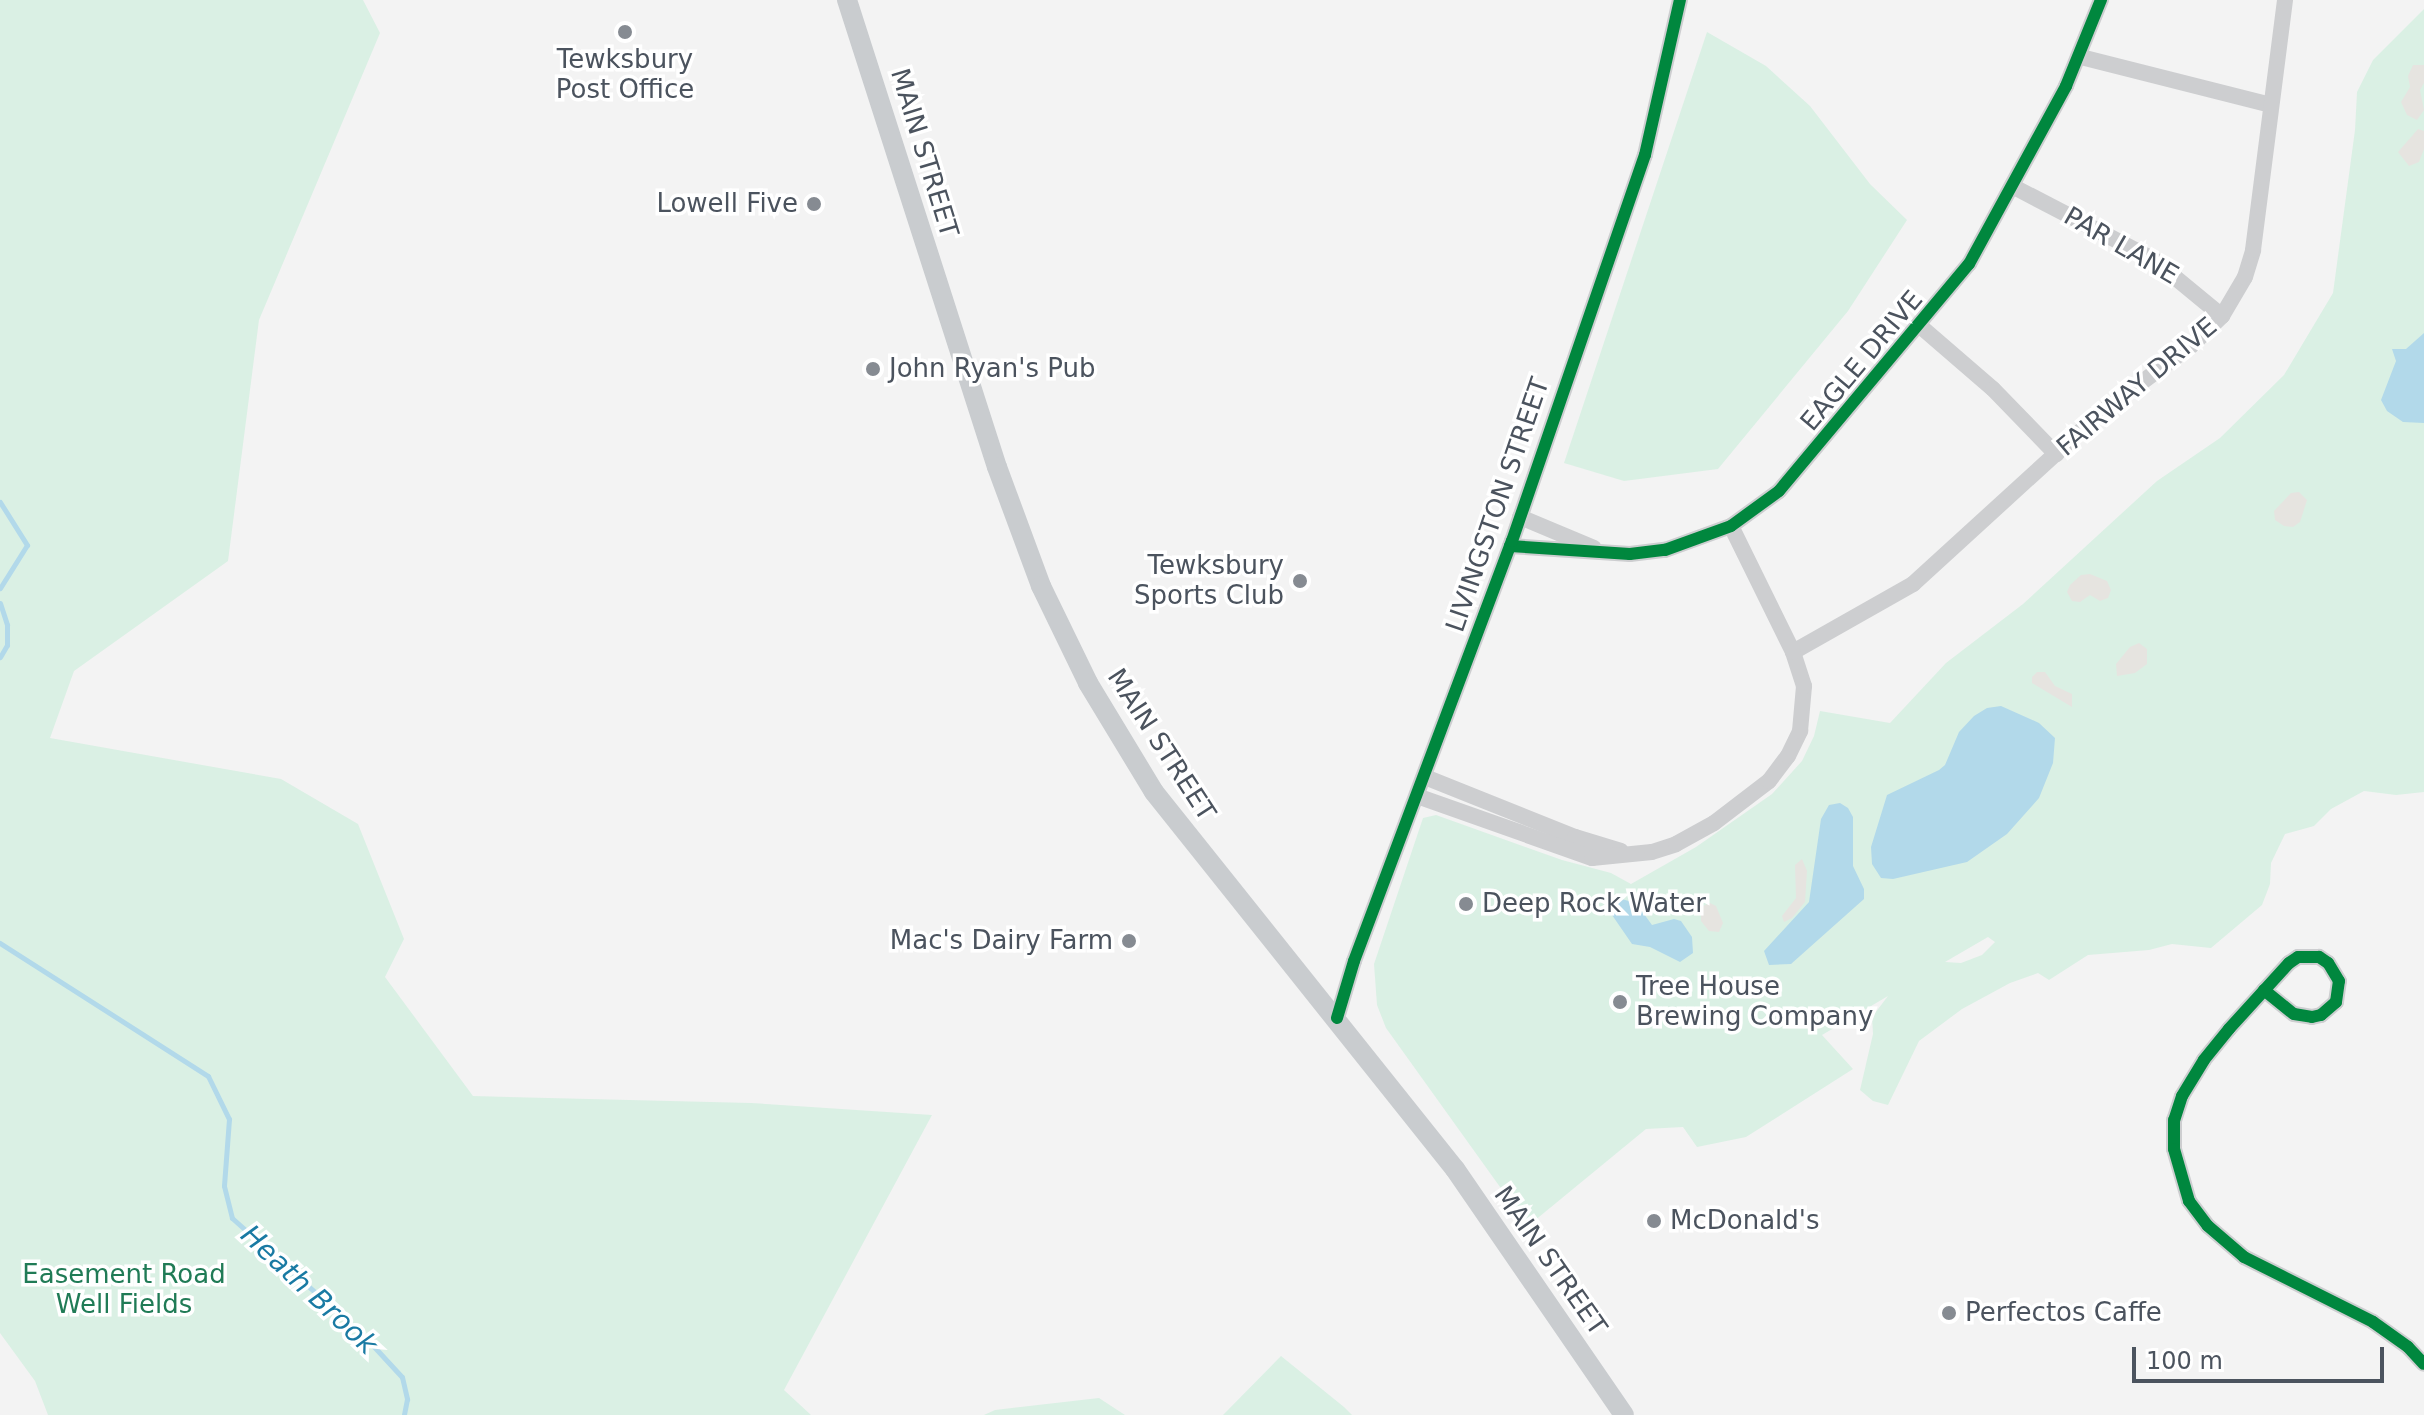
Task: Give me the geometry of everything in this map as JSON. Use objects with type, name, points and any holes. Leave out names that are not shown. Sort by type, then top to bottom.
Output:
[{"type":"main road","name":"MAIN STREET","points":[[847,0],[997,467],[1041,586],[1101,706],[1154,792],[1455,1169],[1624,1415]]},
{"type":"street","name":"LIVINGSTON STREET","points":[[1337,1018],[1354,961],[1510,546],[1645,155],[1680,0]]},
{"type":"street","name":"EAGLE DRIVE","points":[[1510,546],[1630,554],[1665,550],[1690,544],[1731,526],[1791,480],[1969,264],[2014,187],[2081,57],[2101,0]]},
{"type":"street","name":"FAIRWAY DRIVE","points":[[1793,652],[1913,584],[2127,392],[2192,345],[2222,316],[2250,265],[2285,0]]},
{"type":"street","points":[[2081,57],[2271,105]]},
{"type":"street","name":"PAR LANE","points":[[2014,187],[2154,260],[2222,316]]},
{"type":"street","points":[[1920,326],[1993,389],[2056,454]]},
{"type":"street","name":"EAGLE DRIVE","points":[[1520,517],[1599,551]]},
{"type":"street","points":[[1417,796],[1592,858],[1626,852],[1652,852],[1676,844],[1714,823],[1769,781],[1788,756],[1800,731],[1804,686],[1793,652],[1731,526]]},
{"type":"street","points":[[1425,777],[1575,837],[1626,852]]},
{"type":"street","points":[[2264,990],[2294,1014],[2312,1017],[2321,1015],[2336,1002],[2339,981],[2328,963],[2309,956],[2289,963],[2264,990],[2204,1060],[2182,1096],[2174,1120],[2174,1149],[2189,1201],[2208,1226],[2244,1257],[2373,1322],[2408,1347],[2424,1364]]},
{"type":"green space","name":"Easement Road Well Fields","points":[[0,0],[363,0],[380,33],[259,320],[228,561],[74,671],[50,738],[281,779],[358,824],[404,939],[385,977],[473,1096],[751,1103],[932,1115],[784,1390],[811,1415],[48,1415],[35,1381],[0,1333]]},
{"type":"green space","points":[[2424,9],[2424,792],[2396,795],[2364,791],[2331,809],[2314,826],[2285,834],[2271,863],[2270,884],[2262,905],[2211,948],[2172,944],[2149,950],[2088,955],[2049,980],[2038,973],[2010,983],[1962,1009],[1919,1041],[1888,1105],[1873,1101],[1860,1090],[1873,1034],[1872,1017],[1888,996],[1822,1035],[1853,1069],[1746,1137],[1697,1147],[1683,1127],[1646,1129],[1528,1226],[1386,1028],[1377,1005],[1374,964],[1423,818],[1436,815],[1562,860],[1611,873],[1631,884],[1696,847],[1772,794],[1802,761],[1814,736],[1820,711],[1890,723],[1946,663],[2023,604],[2157,481],[2220,438],[2284,375],[2333,293],[2355,130],[2357,92],[2373,60]],"holes":[[[1988,937],[1995,942],[1982,955],[1961,963],[1945,962]]]},
{"type":"green space","points":[[1707,32],[1766,66],[1810,106],[1870,184],[1907,220],[1848,311],[1718,469],[1624,481],[1564,463]]},
{"type":"green space","points":[[1281,1356],[1344,1407],[1352,1415],[1223,1415]]},
{"type":"green space","points":[[1099,1398],[1125,1415],[984,1415],[995,1410]]},
{"type":"sand","points":[[2413,65],[2424,65],[2424,83],[2420,90],[2424,110],[2417,120],[2407,115],[2401,102],[2410,87],[2408,76]]},
{"type":"sand","points":[[2418,129],[2424,131],[2424,149],[2419,162],[2409,166],[2398,152]]},
{"type":"sand","points":[[2299,492],[2307,500],[2300,522],[2293,527],[2284,526],[2275,520],[2274,511],[2291,493]]},
{"type":"sand","points":[[2090,574],[2107,581],[2111,590],[2108,598],[2100,601],[2090,595],[2080,602],[2072,601],[2067,592],[2070,585],[2081,575]]},
{"type":"sand","points":[[2139,643],[2147,649],[2147,664],[2135,673],[2117,676],[2116,664],[2130,647]]},
{"type":"sand","points":[[2037,672],[2045,672],[2055,686],[2072,694],[2072,707],[2032,683],[2032,677]]},
{"type":"sand","points":[[1802,859],[1807,871],[1805,902],[1792,918],[1784,922],[1782,916],[1796,898],[1795,865]]},
{"type":"sand","points":[[1710,903],[1716,906],[1723,923],[1719,932],[1709,931],[1701,921],[1701,907]]},
{"type":"water","points":[[2424,333],[2424,423],[2403,422],[2387,411],[2381,400],[2396,361],[2392,349],[2406,349]]},
{"type":"water","points":[[2001,706],[2039,723],[2055,738],[2053,763],[2039,798],[2007,834],[1967,862],[1893,879],[1881,878],[1872,864],[1871,847],[1887,795],[1939,770],[1945,765],[1959,732],[1974,716],[1987,708]]},
{"type":"water","points":[[1840,803],[1848,808],[1853,817],[1853,866],[1864,889],[1864,899],[1791,964],[1769,965],[1764,951],[1809,902],[1821,819],[1829,805]]},
{"type":"water","points":[[1618,898],[1636,903],[1652,925],[1674,919],[1681,921],[1692,937],[1693,953],[1680,962],[1650,947],[1632,944],[1612,915],[1613,903]]},
{"type":"waterway","points":[[0,502],[27,545],[0,588]]},
{"type":"waterway","points":[[0,603],[7,625],[7,645],[0,657]]},
{"type":"waterway","name":"Heath Brook","points":[[0,943],[208,1076],[229,1119],[224,1186],[232,1218],[366,1338],[402,1377],[407,1399],[404,1415]]},
{"type":"cycle path","points":[[1337,1018],[1354,961],[1512,541],[1645,155],[1680,0]]},
{"type":"cycle path","points":[[1510,546],[1630,554],[1665,550],[1731,526],[1779,491],[1969,264],[2066,86],[2101,0]]},
{"type":"cycle path","points":[[2264,990],[2294,1014],[2312,1017],[2321,1015],[2336,1002],[2339,981],[2328,963],[2319,957],[2298,957],[2289,963],[2229,1029],[2204,1060],[2182,1096],[2174,1120],[2174,1149],[2189,1201],[2208,1226],[2244,1257],[2373,1322],[2408,1347],[2424,1364]]},
{"type":"place","name":"Tewksbury Post Office","points":[[625,32]]},
{"type":"place","name":"Lowell Five","points":[[814,204]]},
{"type":"place","name":"John Ryan's Pub","points":[[873,369]]},
{"type":"place","name":"Tewksbury Sports Club","points":[[1300,581]]},
{"type":"place","name":"Deep Rock Water","points":[[1466,904]]},
{"type":"place","name":"Mac's Dairy Farm","points":[[1129,941]]},
{"type":"place","name":"Tree House Brewing Company","points":[[1620,1002]]},
{"type":"place","name":"McDonald's","points":[[1654,1221]]},
{"type":"place","name":"Perfectos Caffe","points":[[1949,1313]]}]
